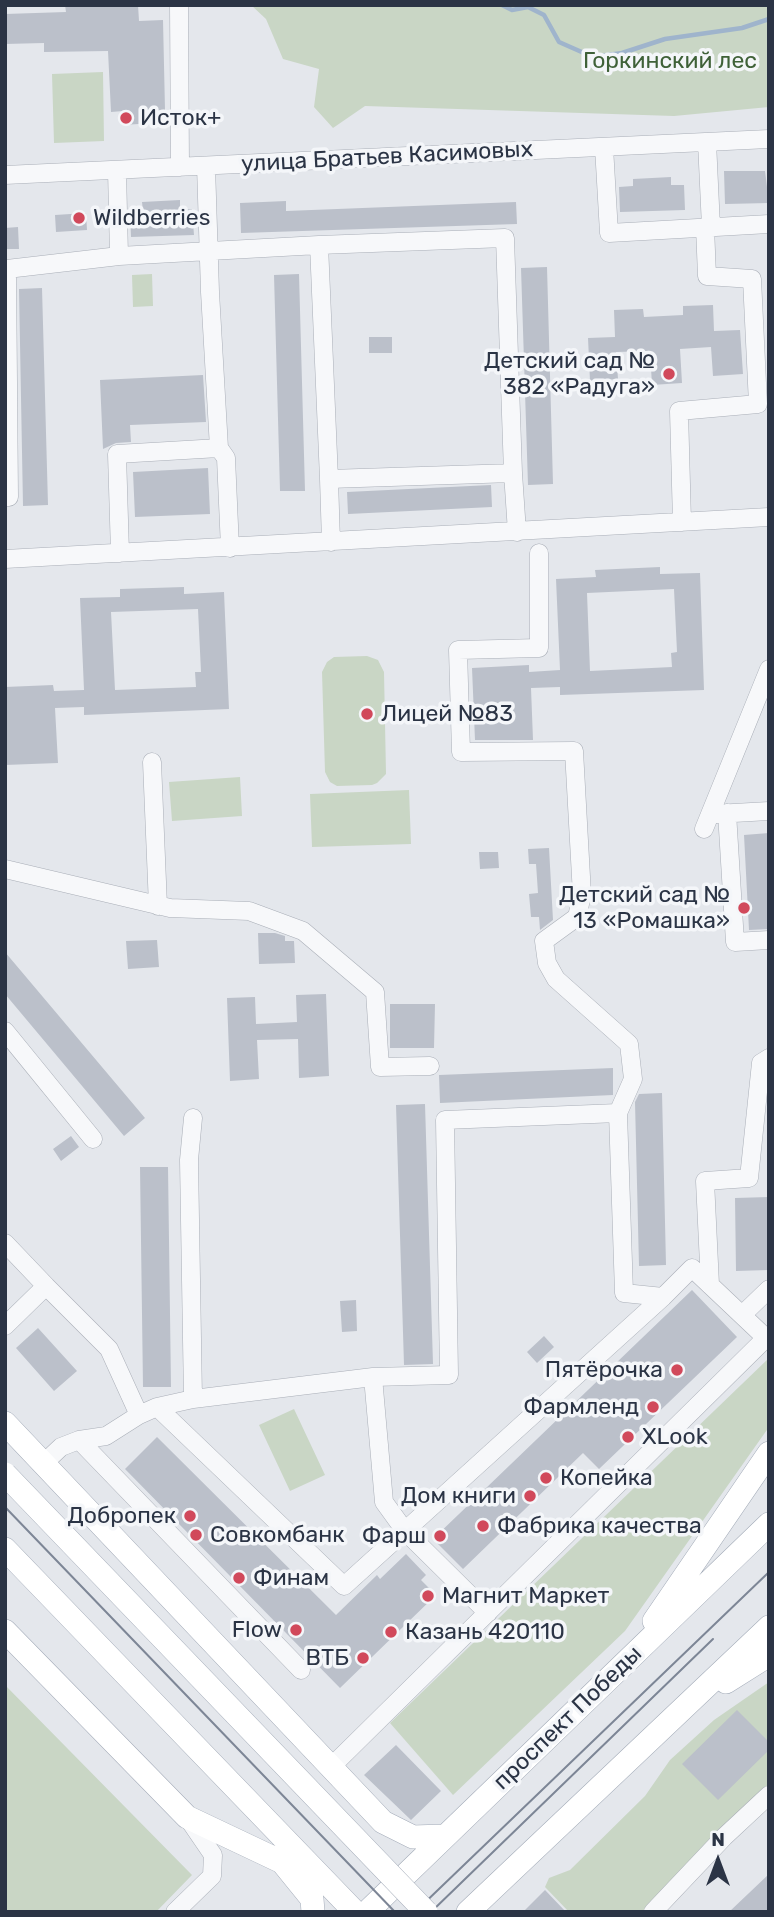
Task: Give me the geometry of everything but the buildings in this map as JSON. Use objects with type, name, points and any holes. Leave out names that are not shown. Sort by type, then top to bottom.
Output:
[{"type":"main road","points":[[5,1423],[383,1822],[413,1837],[444,1836]]},
{"type":"main road","points":[[629,1659],[769,1453]]},
{"type":"main road","points":[[5,1474],[426,1912]]},
{"type":"main road","name":"проспект Победы","points":[[367,1912],[769,1524]]},
{"type":"main road","points":[[5,1549],[355,1912]]},
{"type":"main road","points":[[468,1912],[769,1626]]},
{"type":"main road","points":[[5,1631],[187,1817],[282,1862],[312,1899],[313,1912]]},
{"type":"main road","points":[[685,1708],[769,1655]]},
{"type":"main road","points":[[495,1912],[508,1872]]},
{"type":"street","points":[[179,5],[180,167]]},
{"type":"street","name":"улица Братьев Касимовых","points":[[5,175],[769,139]]},
{"type":"street","points":[[682,522],[679,411],[758,404],[752,279],[707,276],[707,142]]},
{"type":"street","points":[[604,147],[609,233],[769,224]]},
{"type":"street","points":[[206,166],[219,449],[226,458],[230,548]]},
{"type":"street","points":[[117,170],[119,256]]},
{"type":"street","points":[[5,497],[9,497],[6,269],[119,256],[505,238],[517,532]]},
{"type":"street","points":[[319,245],[331,542]]},
{"type":"street","points":[[120,553],[117,454],[219,449]]},
{"type":"street","points":[[329,480],[513,472]]},
{"type":"street","points":[[5,559],[769,517]]},
{"type":"street","points":[[540,553],[539,648],[458,650],[461,752],[574,751],[582,895],[577,917],[544,941],[547,963],[556,979],[629,1044],[633,1079],[618,1113],[624,1293],[663,1297]]},
{"type":"street","points":[[769,669],[714,819],[735,942],[769,940]]},
{"type":"street","points":[[152,762],[158,906]]},
{"type":"street","points":[[714,819],[769,811]]},
{"type":"street","points":[[5,869],[158,906],[249,911],[303,931],[375,992],[380,1067],[430,1066]]},
{"type":"street","points":[[5,1031],[93,1139]]},
{"type":"street","points":[[710,1285],[705,1181],[749,1178],[761,1063],[769,1058]]},
{"type":"street","points":[[44,1464],[61,1447],[79,1440],[106,1436],[139,1415],[193,1399],[373,1377],[449,1375],[444,1120],[618,1113]]},
{"type":"street","points":[[193,1118],[189,1160],[193,1399]]},
{"type":"street","points":[[5,1243],[108,1349],[139,1415]]},
{"type":"street","points":[[157,1408],[344,1586],[692,1268],[767,1337],[331,1767]]},
{"type":"street","points":[[5,1326],[46,1286]]},
{"type":"street","points":[[742,1315],[769,1289]]},
{"type":"street","points":[[373,1377],[384,1502],[405,1531],[488,1613]]},
{"type":"street","points":[[79,1440],[301,1670]]},
{"type":"street","points":[[653,1912],[724,1837],[769,1795]]},
{"type":"street","points":[[175,1912],[212,1876],[213,1855],[187,1817]]},
{"type":"green space","name":"Горкинский лес","points":[[251,5],[769,5],[769,107],[674,116],[365,106],[333,128],[314,107],[319,69],[283,59],[266,19]]},
{"type":"green space","points":[[103,72],[104,141],[54,143],[52,74]]},
{"type":"green space","points":[[152,274],[153,306],[133,307],[132,275]]},
{"type":"green space","points":[[367,656],[378,660],[384,672],[386,774],[372,785],[337,786],[330,782],[325,772],[322,672],[327,662],[334,657]]},
{"type":"green space","points":[[240,777],[242,816],[172,821],[169,782]]},
{"type":"green space","points":[[409,790],[411,844],[312,847],[310,794]]},
{"type":"green space","points":[[769,1358],[769,1427],[625,1631],[453,1795],[390,1723]]},
{"type":"green space","points":[[294,1409],[325,1475],[290,1491],[259,1425]]},
{"type":"green space","points":[[769,1682],[769,1790],[644,1912],[569,1912],[545,1887],[549,1878],[570,1870],[645,1796],[670,1760],[714,1720]]},
{"type":"green space","points":[[5,1685],[192,1875],[156,1912],[5,1912]]},
{"type":"waterway","points":[[502,5],[512,10],[528,7],[544,15],[559,42],[593,57],[622,53],[665,39],[742,28],[769,19]]},
{"type":"tram line","points":[[5,1507],[395,1912]]},
{"type":"tram line","points":[[415,1912],[769,1572]]},
{"type":"tram line","points":[[431,1912],[713,1639]]},
{"type":"place","name":"Исток+","points":[[126,118]]},
{"type":"place","name":"Wildberries","points":[[79,218]]},
{"type":"place","name":"Детский сад № 382 «Радуга»","points":[[669,374]]},
{"type":"place","name":"Лицей №83","points":[[367,714]]},
{"type":"place","name":"Детский сад № 13 «Ромашка»","points":[[744,908]]},
{"type":"place","name":"Пятёрочка","points":[[677,1370]]},
{"type":"place","name":"Фармленд","points":[[653,1407]]},
{"type":"place","name":"XLook","points":[[628,1437]]},
{"type":"place","name":"Копейка","points":[[546,1478]]},
{"type":"place","name":"Дом книги","points":[[530,1496]]},
{"type":"place","name":"Добропек","points":[[190,1516]]},
{"type":"place","name":"Фабрика качества","points":[[483,1526]]},
{"type":"place","name":"Совкомбанк","points":[[196,1535]]},
{"type":"place","name":"Фарш","points":[[440,1536]]},
{"type":"place","name":"Финам","points":[[239,1578]]},
{"type":"place","name":"Магнит Маркет","points":[[428,1596]]},
{"type":"place","name":"Flow","points":[[296,1630]]},
{"type":"place","name":"Казань 420110","points":[[391,1632]]},
{"type":"place","name":"ВТБ","points":[[363,1658]]}]
